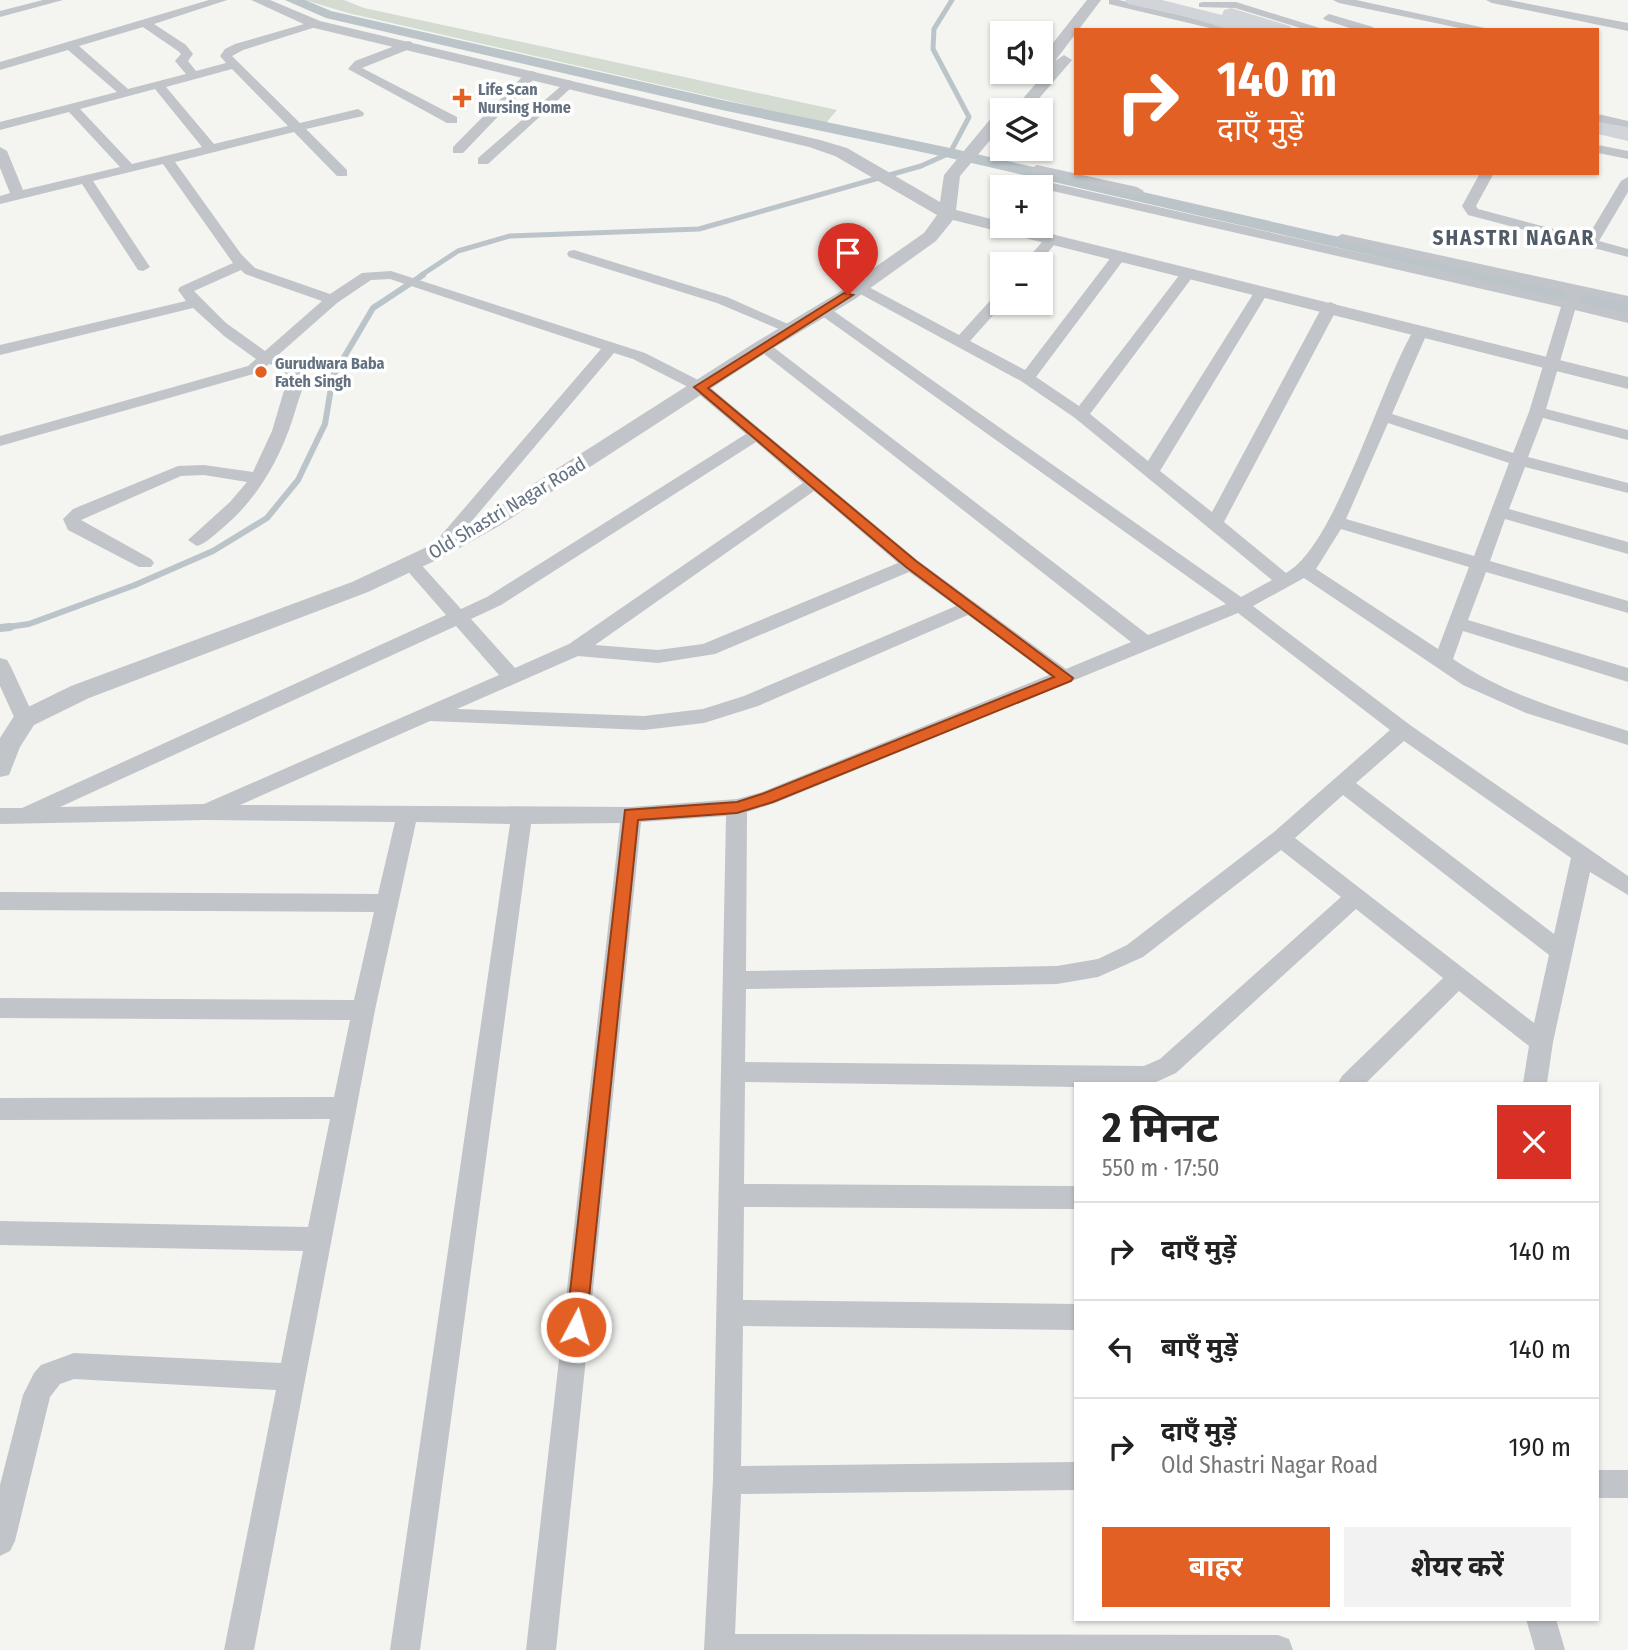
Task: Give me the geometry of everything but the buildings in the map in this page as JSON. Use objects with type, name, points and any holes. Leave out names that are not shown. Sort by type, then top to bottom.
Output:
[{"type":"highway","points":[[1135,0],[1196,13],[1245,28]]},
{"type":"highway","points":[[1194,2],[1277,28]]},
{"type":"highway","points":[[1599,128],[1628,134]]},
{"type":"highway","points":[[1599,139],[1628,145]]},
{"type":"street","points":[[0,14],[57,0]]},
{"type":"street","points":[[0,66],[221,0]]},
{"type":"street","points":[[258,0],[315,24],[814,143],[841,152],[947,213],[990,223]]},
{"type":"street","points":[[1053,53],[1094,0]]},
{"type":"street","points":[[1492,0],[1628,27]]},
{"type":"street","points":[[1091,28],[1113,1],[1224,28]]},
{"type":"street","points":[[1320,28],[1342,1],[1478,28]]},
{"type":"street","points":[[1194,2],[1236,5],[1316,28]]},
{"type":"street","points":[[1329,18],[1362,28]]},
{"type":"street","points":[[145,23],[182,48],[187,54],[181,61],[194,76]]},
{"type":"street","points":[[315,24],[229,52],[226,56],[342,173]]},
{"type":"street","points":[[408,45],[359,64],[354,69],[452,120]]},
{"type":"street","points":[[71,46],[126,93]]},
{"type":"street","points":[[1031,98],[1074,47]]},
{"type":"street","points":[[0,126],[234,65]]},
{"type":"street","points":[[458,150],[531,75]]},
{"type":"street","points":[[484,161],[568,84]]},
{"type":"street","points":[[1016,98],[1028,84]]},
{"type":"street","points":[[158,85],[211,149]]},
{"type":"street","points":[[72,107],[129,168]]},
{"type":"street","points":[[0,200],[358,113]]},
{"type":"street","points":[[1599,118],[1628,125]]},
{"type":"street","points":[[980,150],[990,135]]},
{"type":"street","points":[[980,150],[990,142]]},
{"type":"street","points":[[1599,149],[1628,155]]},
{"type":"street","name":"Old Shastri Nagar Road","points":[[25,719],[80,692],[360,587],[437,551],[491,521],[763,346],[824,310],[930,237],[941,226],[947,213],[958,176],[980,150]]},
{"type":"street","points":[[0,151],[18,196]]},
{"type":"street","points":[[166,159],[242,264],[261,276],[332,300]]},
{"type":"street","points":[[1486,175],[1469,206],[1470,210],[1482,216],[1628,253]]},
{"type":"street","points":[[85,179],[144,267]]},
{"type":"street","points":[[1053,180],[1571,302],[1628,318]]},
{"type":"street","points":[[1591,243],[1628,181]]},
{"type":"street","points":[[1041,252],[1053,238],[1628,383]]},
{"type":"street","points":[[574,254],[722,300],[791,329]]},
{"type":"street","points":[[1027,378],[1120,255]]},
{"type":"street","points":[[197,540],[229,514],[258,478],[281,437],[296,383],[296,374],[287,364],[268,360],[219,325],[185,290],[242,264]]},
{"type":"street","points":[[1081,415],[1189,272]]},
{"type":"street","points":[[0,440],[254,369],[268,360],[332,300],[367,276],[391,275],[639,356],[700,387],[911,564],[1066,678]]},
{"type":"street","points":[[858,287],[1027,378],[1081,415],[1286,582]]},
{"type":"street","points":[[1151,471],[1262,291]]},
{"type":"street","points":[[1571,302],[1628,301]]},
{"type":"street","points":[[1571,302],[1628,331]]},
{"type":"street","points":[[1443,663],[1553,365],[1571,302]]},
{"type":"street","points":[[0,350],[196,303]]},
{"type":"street","points":[[1214,524],[1330,307]]},
{"type":"street","points":[[824,310],[1240,605],[1403,730],[1628,887]]},
{"type":"street","points":[[961,342],[990,310]]},
{"type":"street","points":[[0,816],[205,812],[631,815],[737,807],[768,798],[1240,605],[1305,570],[1336,522],[1420,331]]},
{"type":"street","points":[[437,551],[611,346]]},
{"type":"street","points":[[763,346],[1145,643]]},
{"type":"street","points":[[1536,412],[1628,435]]},
{"type":"street","points":[[1381,416],[1518,460],[1628,488]]},
{"type":"street","points":[[22,816],[494,601],[757,434]]},
{"type":"street","points":[[145,563],[74,526],[72,519],[79,513],[178,471],[204,470],[258,478]]},
{"type":"street","points":[[205,812],[576,649],[814,483]]},
{"type":"street","points":[[1500,512],[1628,548]]},
{"type":"street","points":[[1336,522],[1628,607]]},
{"type":"street","points":[[411,564],[513,678]]},
{"type":"street","points":[[576,649],[644,658],[684,656],[708,649],[911,564]]},
{"type":"street","points":[[1305,570],[1443,663],[1505,697],[1628,738]]},
{"type":"street","points":[[426,714],[645,723],[704,716],[751,701],[968,608]]},
{"type":"street","points":[[1457,623],[1628,675]]},
{"type":"street","points":[[0,665],[8,697],[25,719],[11,740],[0,768]]},
{"type":"street","points":[[736,980],[1086,973],[1111,965],[1135,951],[1281,838],[1403,730]]},
{"type":"street","points":[[1343,783],[1562,952]]},
{"type":"street","points":[[737,807],[727,1480],[719,1649],[1278,1650]]},
{"type":"street","points":[[239,1650],[363,1010],[408,812]]},
{"type":"street","points":[[541,1650],[631,815]]},
{"type":"street","points":[[405,1650],[522,816]]},
{"type":"street","points":[[1281,838],[1541,1042]]},
{"type":"street","points":[[1535,1082],[1541,1042],[1583,854]]},
{"type":"street","points":[[734,1072],[1129,1079],[1146,1076],[1168,1066],[1356,897]]},
{"type":"street","points":[[0,901],[387,903]]},
{"type":"street","points":[[1351,1082],[1460,978]]},
{"type":"street","points":[[0,1008],[363,1010]]},
{"type":"street","points":[[0,1109],[345,1108]]},
{"type":"street","points":[[732,1195],[1074,1198]]},
{"type":"street","points":[[0,1233],[320,1239]]},
{"type":"street","points":[[730,1314],[1074,1317]]},
{"type":"street","points":[[0,1541],[37,1395],[44,1378],[58,1368],[74,1366],[293,1377]]},
{"type":"street","points":[[727,1480],[1074,1476]]},
{"type":"street","points":[[1599,1483],[1628,1484]]},
{"type":"street","points":[[1542,1621],[1550,1650]]},
{"type":"shaded area","points":[[305,0],[344,0],[364,8],[837,110],[826,123],[348,13]]},
{"type":"waterway","points":[[292,0],[326,14],[722,105],[950,153],[1628,309]]},
{"type":"waterway","points":[[420,276],[458,251],[510,236],[699,229],[921,166],[950,153],[969,117],[933,49],[934,29],[952,0]]},
{"type":"waterway","points":[[10,627],[0,628],[29,624],[135,585],[213,551],[267,518],[298,480],[325,424],[333,376],[373,308],[423,275]]},
{"type":"place","name":"Life Scan Nursing Home","points":[[462,98]]},
{"type":"place","name":"Gurudwara Baba Fateh Singh","points":[[261,372]]},
{"type":"district","name":"SHASTRI NAGAR","points":[[1514,238]]},
{"type":"route","points":[[576,1327],[631,815],[737,807],[768,798],[1066,678],[911,564],[700,387],[848,295]]}]
